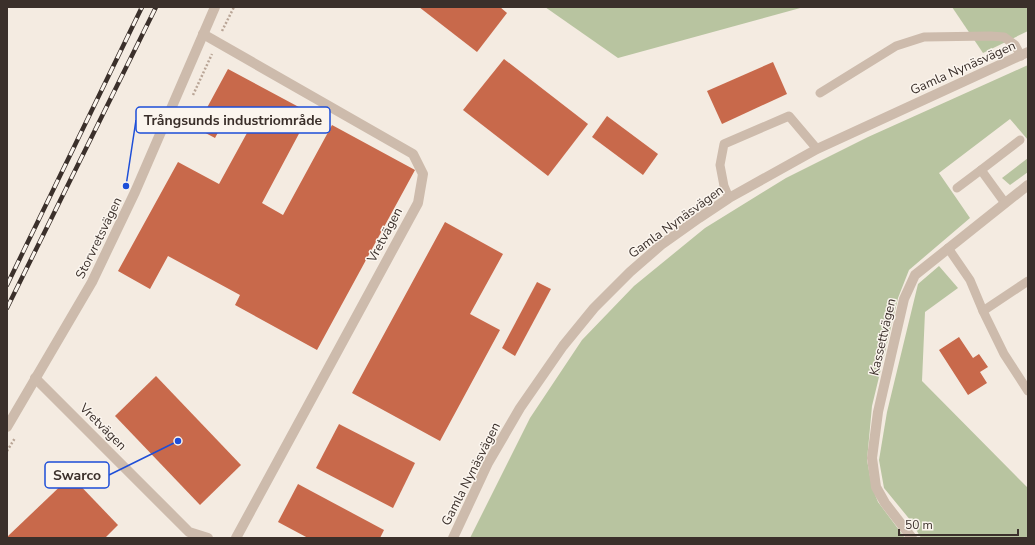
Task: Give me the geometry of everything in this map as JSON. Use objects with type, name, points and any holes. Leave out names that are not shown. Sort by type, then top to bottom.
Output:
[{"type":"street","name":"Storvretsvägen","points":[[7,427],[92,282],[135,192],[215,7]]},
{"type":"street","name":"Vretvägen","points":[[203,34],[413,154],[423,174],[418,203],[236,538]]},
{"type":"street","name":"Gamla Nynäsvägen","points":[[453,538],[488,464],[520,408],[563,346],[594,308],[630,272],[661,245],[729,198],[817,149],[1024,54]]},
{"type":"street","name":"Kassettvägen","points":[[912,538],[885,503],[876,487],[872,458],[878,412],[904,299],[915,276],[1028,185]]},
{"type":"street","name":"Vretvägen","points":[[35,378],[189,532],[208,538]]},
{"type":"lane","points":[[820,93],[896,46],[924,38],[1004,37],[1024,54]]},
{"type":"lane","points":[[729,198],[724,186],[720,165],[724,144],[789,116],[817,149]]},
{"type":"lane","points":[[957,188],[1020,140]]},
{"type":"lane","points":[[981,170],[1005,203]]},
{"type":"lane","points":[[948,248],[970,280],[1004,354],[1028,391]]},
{"type":"lane","points":[[983,311],[1028,281]]},
{"type":"green space","points":[[545,7],[804,7],[618,58]]},
{"type":"green space","points":[[952,7],[1028,7],[1028,31],[983,53]]},
{"type":"green space","points":[[1028,65],[1028,140],[1010,119],[939,173],[970,218],[909,270],[898,298],[872,406],[867,460],[872,487],[878,502],[905,538],[470,538],[530,418],[582,340],[634,286],[705,228],[786,178],[868,137]]},
{"type":"green space","points":[[1028,158],[1028,172],[1010,185],[1002,178]]},
{"type":"green space","points":[[939,266],[958,288],[925,312],[922,381],[1028,488],[1028,538],[921,538],[911,521],[884,488],[879,460],[887,412],[918,284]]},
{"type":"building","points":[[419,7],[500,7],[507,13],[477,52]]},
{"type":"building","points":[[504,59],[588,124],[548,176],[463,110]]},
{"type":"building","points":[[773,62],[787,94],[722,124],[707,91]]},
{"type":"building","points":[[228,69],[310,113],[262,203],[283,215],[332,125],[415,170],[317,350],[235,305],[240,295],[168,256],[150,289],[118,271],[178,162],[219,184],[253,122],[230,110],[215,138],[196,128]]},
{"type":"building","points":[[607,116],[658,154],[643,175],[592,137]]},
{"type":"building","points":[[445,222],[503,254],[470,314],[500,330],[440,441],[352,393]]},
{"type":"building","points":[[537,282],[551,289],[515,356],[502,348]]},
{"type":"building","points":[[959,337],[973,358],[979,354],[988,367],[980,372],[987,383],[968,395],[939,350]]},
{"type":"building","points":[[156,376],[241,465],[200,505],[115,416]]},
{"type":"building","points":[[339,424],[415,463],[393,508],[316,468]]},
{"type":"building","points":[[71,476],[118,525],[105,538],[7,538],[7,537]]},
{"type":"building","points":[[298,484],[384,530],[380,538],[308,538],[278,522]]},
{"type":"railway","points":[[7,285],[142,7]]},
{"type":"railway","points":[[7,308],[156,7]]},
{"type":"place","name":"Trångsunds industriområde","points":[[126,186]]},
{"type":"place","name":"Swarco","points":[[178,441]]}]
